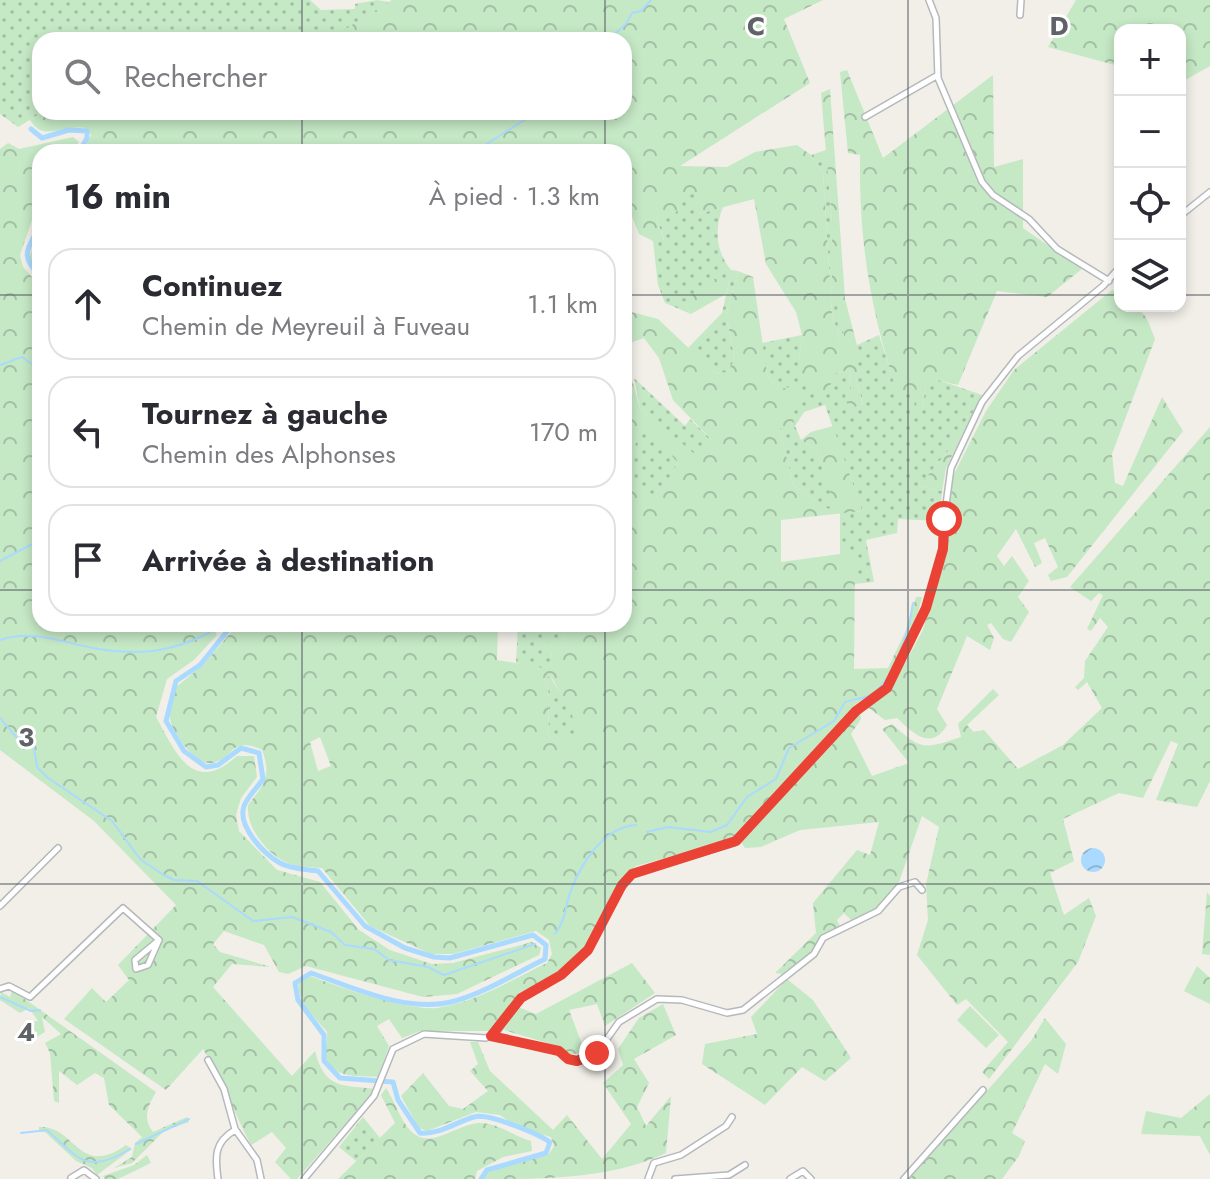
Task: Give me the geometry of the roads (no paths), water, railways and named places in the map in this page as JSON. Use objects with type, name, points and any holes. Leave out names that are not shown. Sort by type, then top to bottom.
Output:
[{"type":"street","points":[[929,0],[936,18],[938,75],[987,189],[1029,219],[1063,253],[1109,281]]},
{"type":"street","points":[[1020,15],[1021,0]]},
{"type":"street","points":[[865,117],[938,75]]},
{"type":"street","points":[[1186,211],[1210,192]]},
{"type":"street","points":[[491,1036],[521,998],[561,975],[588,950],[622,885],[632,874],[736,841],[856,711],[887,688],[917,631],[933,586],[945,541],[948,478],[977,412],[1018,356],[1114,275]]},
{"type":"street","points":[[0,906],[58,848]]},
{"type":"street","points":[[304,1179],[381,1085],[393,1049],[415,1036],[491,1036],[559,1051],[568,1059],[577,1061],[597,1053],[619,1022],[657,999],[682,1000],[727,1013],[743,1010],[814,954],[823,938],[878,911],[899,887],[915,882],[922,890]]},
{"type":"street","points":[[0,989],[9,986],[30,997],[123,908],[159,940]]},
{"type":"street","points":[[159,940],[148,965],[136,969],[135,960],[159,940]]},
{"type":"street","points":[[208,1060],[224,1089],[235,1130],[257,1160],[261,1179]]},
{"type":"street","points":[[904,1179],[983,1090]]},
{"type":"street","points":[[648,1179],[654,1163],[681,1155],[726,1126],[732,1117]]},
{"type":"street","points":[[218,1179],[216,1150],[225,1137],[235,1130]]},
{"type":"street","points":[[675,1179],[729,1175],[745,1165]]},
{"type":"street","points":[[71,1178],[84,1170],[96,1179]]},
{"type":"street","points":[[790,1179],[803,1171],[811,1179]]},
{"type":"water","points":[[1093,848],[1101,852],[1105,860],[1101,868],[1093,872],[1085,868],[1081,860],[1085,852]]},
{"type":"waterway","points":[[617,32],[632,13],[641,11],[651,0]]},
{"type":"waterway","points":[[487,144],[524,120]]},
{"type":"waterway","points":[[31,129],[42,138],[69,130],[87,131],[84,144]]},
{"type":"waterway","points":[[32,241],[27,256],[32,266]]},
{"type":"waterway","points":[[0,365],[22,357],[32,364]]},
{"type":"waterway","points":[[0,561],[32,544]]},
{"type":"waterway","points":[[647,832],[668,827],[711,832],[727,825],[747,797],[776,779],[789,748],[834,721],[845,702],[868,696],[886,680],[904,641],[913,603]]},
{"type":"waterway","points":[[227,632],[200,665],[176,681],[166,721],[184,751],[206,767],[218,765],[241,748],[259,753],[263,779],[246,802],[243,814],[244,822],[259,846],[284,865],[318,871],[365,926],[405,948],[434,957],[450,958],[533,935],[546,945],[545,959],[478,993],[437,1004],[382,998],[311,973],[295,983],[298,1000],[324,1035],[324,1061],[340,1078],[393,1082],[398,1100],[420,1133],[434,1132],[481,1116],[512,1125],[550,1142],[546,1153],[487,1170],[481,1179]]},
{"type":"waterway","points":[[0,640],[35,636],[93,648],[138,652],[166,649],[209,633]]},
{"type":"waterway","points":[[0,718],[23,745],[34,747],[37,767],[48,778],[112,821],[140,859],[174,880],[197,881],[253,921],[292,917],[331,932],[345,945],[374,949],[389,960],[428,967],[444,975],[535,944]]},
{"type":"waterway","points":[[555,934],[574,882],[594,849],[613,833],[636,825]]},
{"type":"waterway","points":[[0,997],[31,1011],[40,1010]]},
{"type":"waterway","points":[[136,1144],[189,1119]]},
{"type":"waterway","points":[[21,1133],[47,1130],[76,1156],[93,1162],[115,1157],[130,1149]]}]
